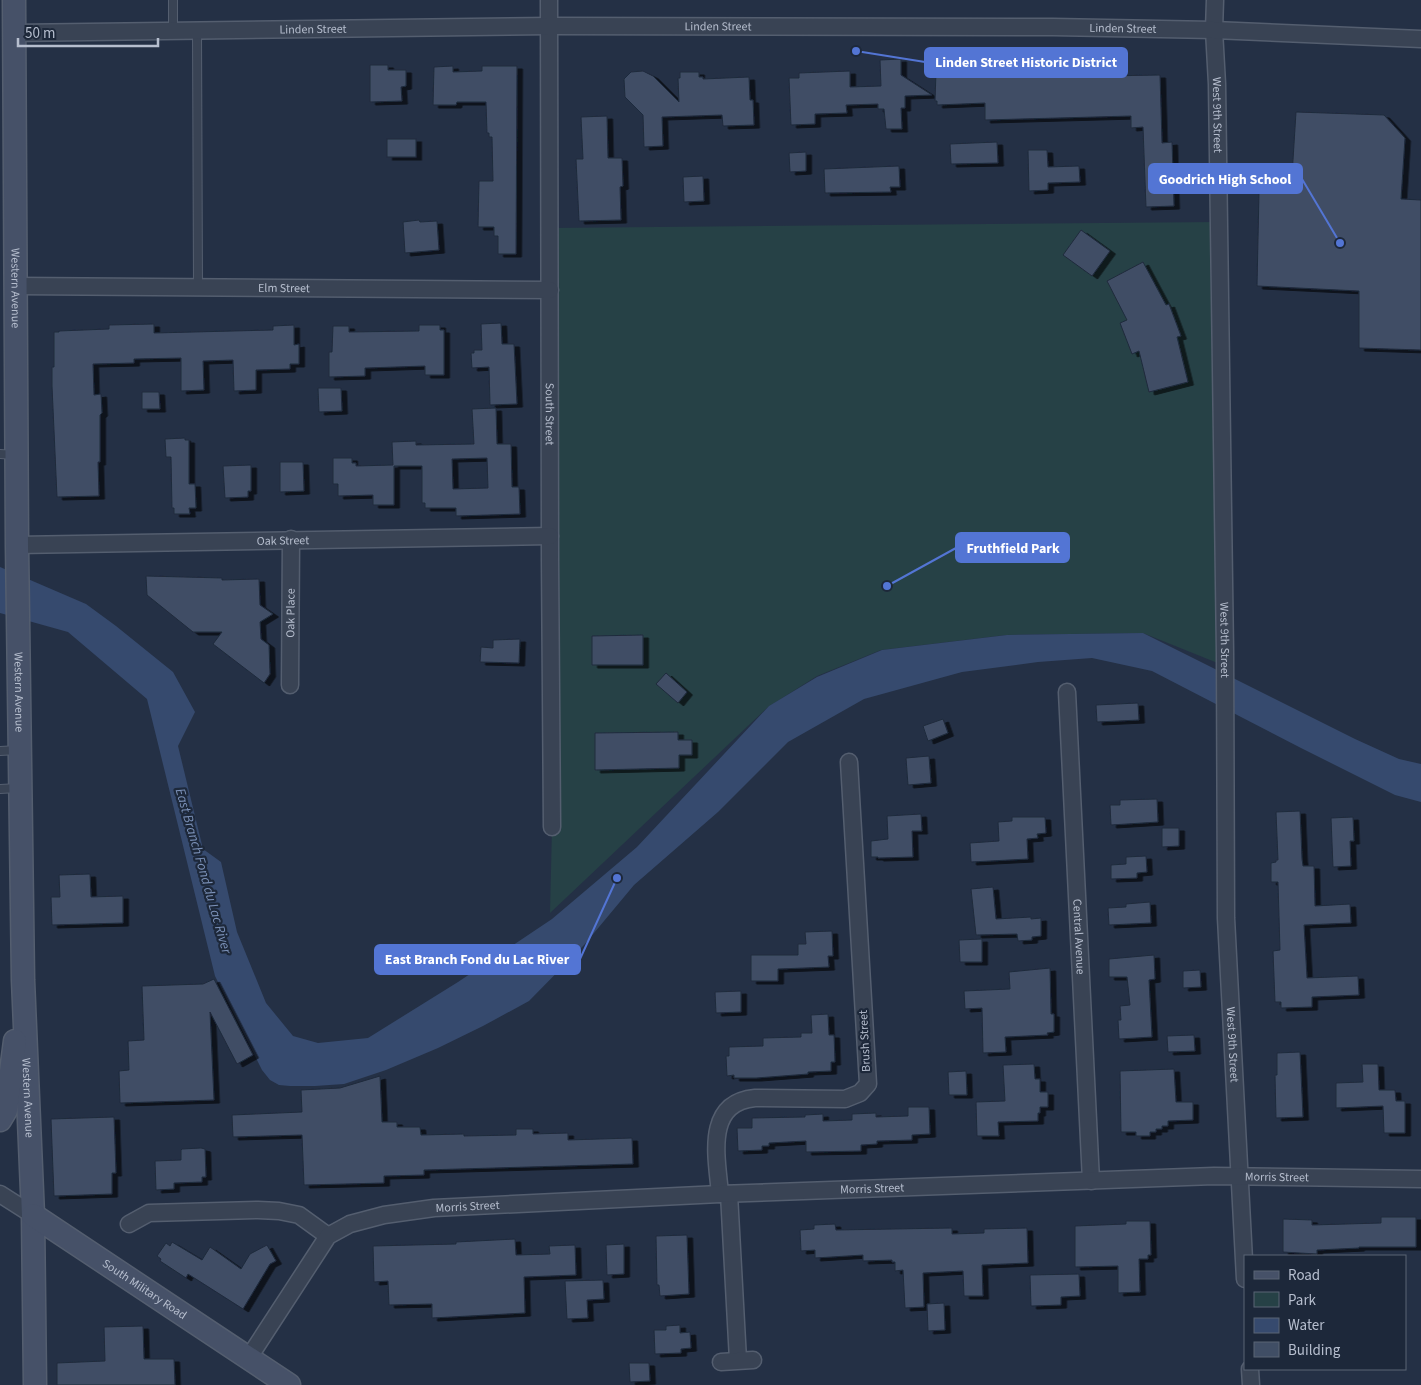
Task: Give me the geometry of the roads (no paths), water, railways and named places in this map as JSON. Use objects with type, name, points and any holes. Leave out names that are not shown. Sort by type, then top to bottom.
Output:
[{"type":"main road","name":"Western Avenue","points":[[14,0],[7,34],[16,286],[8,454],[18,554],[18,629],[10,751],[10,788],[23,980],[33,1215],[35,1385]]},
{"type":"main road","points":[[0,1120],[6,1110],[23,980]]},
{"type":"main road","name":"South Military Road","points":[[33,1215],[289,1385]]},
{"type":"street","name":"South Street","points":[[549,0],[552,827]]},
{"type":"street","name":"West 9th Street","points":[[1215,0],[1225,653],[1226,918],[1244,1262]]},
{"type":"street","name":"Linden Street","points":[[7,34],[550,26],[1033,27],[1214,30],[1421,39]]},
{"type":"street","name":"Elm Street","points":[[16,286],[550,290]]},
{"type":"street","name":"Oak Street","points":[[18,554],[291,539],[550,536]]},
{"type":"street","name":"Oak Place","points":[[290,685],[291,539]]},
{"type":"street","name":"Central Avenue","points":[[1067,692],[1091,1181]]},
{"type":"street","name":"Brush Street","points":[[721,1362],[746,1360],[717,1132],[721,1120],[732,1105],[743,1100],[755,1098],[845,1099],[860,1093],[868,1084],[849,762]]},
{"type":"street","name":"Morris Street","points":[[248,1359],[328,1236],[350,1224],[402,1211],[724,1194],[1239,1176],[1421,1179]]},
{"type":"street","name":"South Military Road","points":[[0,1194],[33,1215]]},
{"type":"street","points":[[129,1224],[149,1213],[279,1210],[299,1215],[328,1236]]},
{"type":"street","points":[[1250,1370],[1250,1385]]},
{"type":"lane","points":[[173,0],[173,31]]},
{"type":"lane","points":[[197,30],[198,288]]},
{"type":"water","points":[[0,567],[86,604],[173,672],[195,712],[178,746],[203,849],[221,862],[237,932],[266,1003],[293,1036],[318,1043],[368,1038],[458,982],[552,919],[637,847],[769,706],[817,677],[882,650],[1007,635],[1143,633],[1355,739],[1399,759],[1421,764],[1421,802],[1395,795],[1152,671],[1092,658],[1038,662],[962,672],[864,699],[788,742],[718,812],[634,885],[584,945],[529,1001],[438,1048],[386,1070],[344,1084],[315,1086],[279,1085],[270,1080],[262,1070],[215,976],[147,699],[68,632],[0,613]]},
{"type":"place","name":"Linden Street Historic District","points":[[856,51]]},
{"type":"place","name":"Goodrich High School","points":[[1340,243]]},
{"type":"place","name":"Fruthfield Park","points":[[887,586]]},
{"type":"place","name":"East Branch Fond du Lac River","points":[[617,878]]}]
